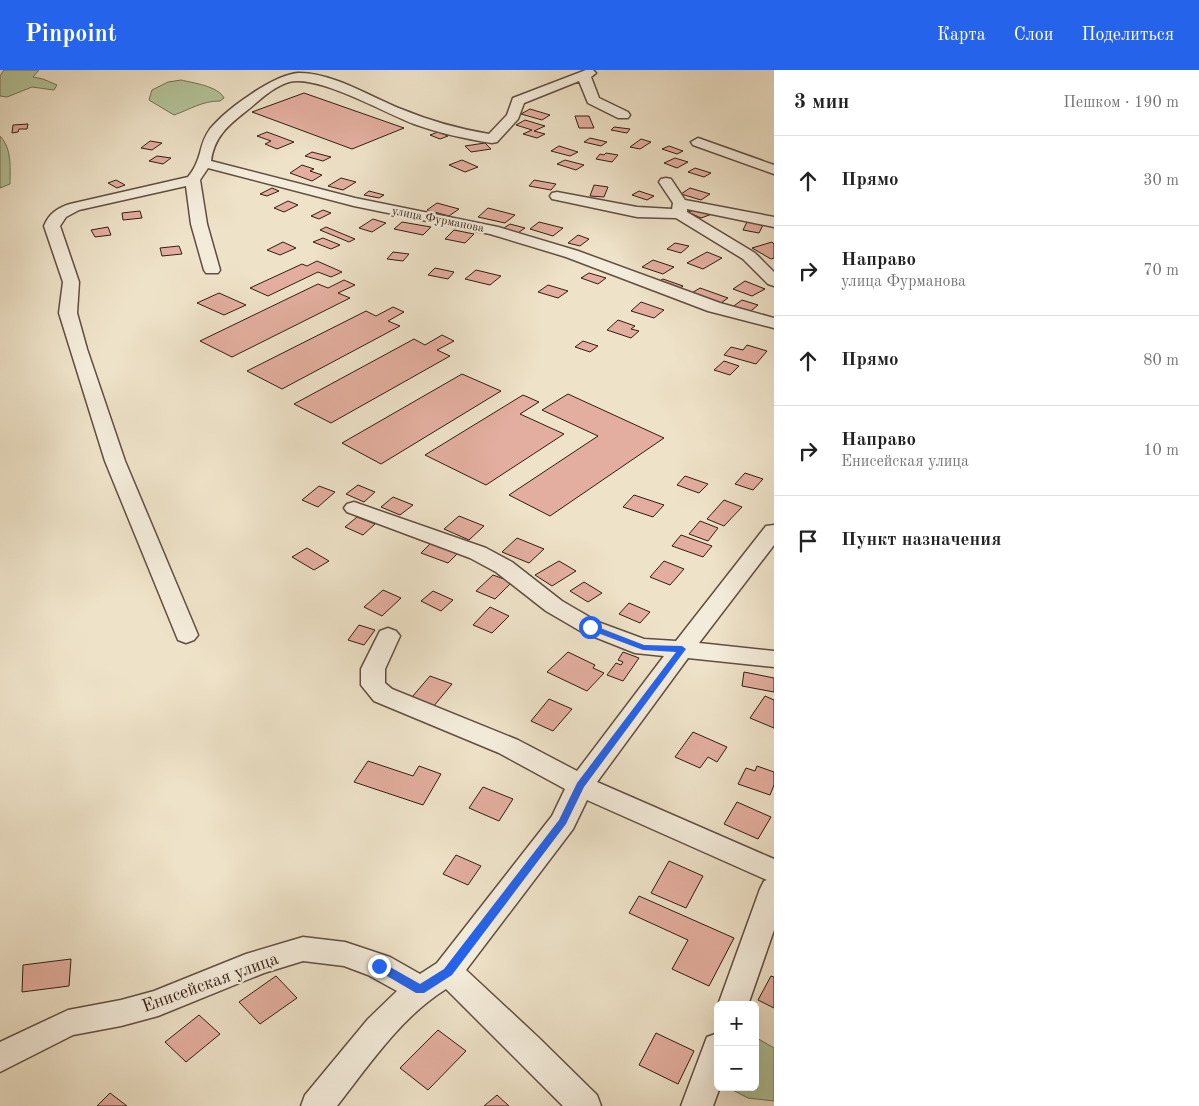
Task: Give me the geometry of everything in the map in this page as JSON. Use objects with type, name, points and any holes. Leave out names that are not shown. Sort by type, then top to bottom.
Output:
[{"type":"street","points":[[212,270],[199,224],[193,180],[204,163],[205,148],[216,130],[247,104],[282,80],[290,77],[313,79],[354,93],[396,112],[438,127],[492,139],[513,116],[518,100],[566,80],[587,75],[593,100],[623,115]]},
{"type":"street","points":[[698,142],[774,170]]},
{"type":"street","name":"улица Фурманова","points":[[204,163],[354,202],[493,230],[572,254],[714,307],[772,318]]},
{"type":"street","points":[[186,635],[115,460],[78,349],[68,313],[72,282],[52,226],[55,217],[75,207],[193,180]]},
{"type":"street","points":[[666,182],[679,209],[749,256],[774,281]]},
{"type":"street","points":[[557,196],[637,212],[679,209],[774,222]]},
{"type":"street","points":[[354,508],[478,553],[504,567],[554,606],[590,627],[643,647],[682,649],[774,659]]},
{"type":"street","points":[[318,1106],[380,1029],[420,989],[448,972],[563,822],[580,786],[682,649],[774,531]]},
{"type":"street","points":[[388,636],[373,669],[373,685],[382,695],[510,746],[550,766],[580,786],[774,871]]},
{"type":"street","points":[[734,1001],[774,890]]},
{"type":"street","name":"Енисейская улица","points":[[0,1058],[68,1023],[121,1013],[158,1003],[257,963],[303,949],[345,954],[379,966],[420,989]]},
{"type":"street","points":[[448,972],[527,1046],[585,1106]]},
{"type":"street","points":[[697,1106],[714,1058]]},
{"type":"green space","points":[[4,70],[39,70],[33,77],[57,85],[54,90],[32,87],[7,97],[0,96],[0,76]]},
{"type":"green space","points":[[181,80],[211,88],[224,98],[220,101],[202,104],[174,115],[149,100],[152,90],[168,82]]},
{"type":"green space","points":[[0,136],[7,146],[10,158],[10,184],[0,188]]},
{"type":"green space","points":[[759,1039],[774,1048],[774,1101],[748,1098],[735,1091],[759,1091]]},
{"type":"building","points":[[304,93],[404,128],[352,149],[252,112]]},
{"type":"building","points":[[530,109],[550,115],[542,120],[521,114]]},
{"type":"building","points":[[575,116],[589,116],[594,128],[579,128]]},
{"type":"building","points":[[525,120],[545,126],[534,131],[545,134],[537,138],[523,134],[532,130],[516,125]]},
{"type":"building","points":[[28,124],[27,129],[19,129],[18,132],[12,133],[13,125]]},
{"type":"building","points":[[614,127],[630,129],[627,133],[611,130]]},
{"type":"building","points":[[267,132],[294,142],[277,149],[265,144],[271,141],[257,136]]},
{"type":"building","points":[[438,132],[448,136],[440,139],[430,135]]},
{"type":"building","points":[[590,138],[607,142],[601,146],[584,142]]},
{"type":"building","points":[[641,139],[651,142],[640,149],[630,147]]},
{"type":"building","points":[[150,141],[162,143],[152,150],[141,148]]},
{"type":"building","points":[[485,143],[491,149],[471,152],[465,146]]},
{"type":"building","points":[[559,146],[578,152],[570,156],[551,151]]},
{"type":"building","points":[[669,146],[683,151],[677,154],[662,149]]},
{"type":"building","points":[[312,152],[331,157],[323,161],[305,156]]},
{"type":"building","points":[[606,153],[618,155],[612,162],[596,159],[600,154],[604,155]]},
{"type":"building","points":[[157,156],[171,158],[163,164],[149,161]]},
{"type":"building","points":[[675,158],[688,162],[677,168],[664,163]]},
{"type":"building","points":[[462,160],[478,167],[465,172],[449,165]]},
{"type":"building","points":[[565,160],[584,165],[576,170],[557,164]]},
{"type":"building","points":[[302,165],[314,169],[310,171],[322,175],[312,181],[290,173]]},
{"type":"building","points":[[695,168],[711,173],[704,177],[688,172]]},
{"type":"building","points":[[341,178],[356,182],[343,190],[328,186]]},
{"type":"building","points":[[116,180],[125,185],[117,188],[108,183]]},
{"type":"building","points":[[534,180],[556,184],[551,190],[529,186]]},
{"type":"building","points":[[594,185],[608,187],[604,197],[590,196]]},
{"type":"building","points":[[272,188],[279,191],[267,196],[260,194]]},
{"type":"building","points":[[690,188],[710,194],[701,200],[681,194]]},
{"type":"building","points":[[369,191],[384,195],[379,198],[364,195]]},
{"type":"building","points":[[639,191],[654,196],[647,200],[632,195]]},
{"type":"building","points":[[288,201],[298,205],[284,212],[274,208]]},
{"type":"building","points":[[437,203],[459,209],[449,216],[427,210]]},
{"type":"building","points":[[488,208],[515,215],[505,223],[478,217]]},
{"type":"building","points":[[699,208],[712,214],[701,218],[688,212]]},
{"type":"building","points":[[323,210],[331,213],[319,219],[311,216]]},
{"type":"building","points":[[140,211],[142,218],[123,220],[122,213]]},
{"type":"building","points":[[373,219],[386,223],[372,232],[359,228]]},
{"type":"building","points":[[748,220],[764,223],[759,233],[743,230]]},
{"type":"building","points":[[402,222],[431,227],[423,235],[394,229]]},
{"type":"building","points":[[539,222],[563,228],[553,236],[530,229]]},
{"type":"building","points":[[510,224],[525,228],[515,235],[501,230]]},
{"type":"building","points":[[108,227],[111,235],[95,237],[91,230]]},
{"type":"building","points":[[326,227],[355,239],[349,242],[320,230]]},
{"type":"building","points":[[454,230],[474,234],[465,243],[445,239]]},
{"type":"building","points":[[578,235],[589,239],[580,246],[568,243]]},
{"type":"building","points":[[323,238],[340,245],[331,249],[313,242]]},
{"type":"building","points":[[283,242],[296,248],[280,255],[267,250]]},
{"type":"building","points":[[772,242],[774,244],[774,258],[771,259],[752,248]]},
{"type":"building","points":[[675,243],[689,246],[681,253],[667,249]]},
{"type":"building","points":[[179,246],[182,254],[162,256],[160,248]]},
{"type":"building","points":[[393,252],[409,254],[403,261],[387,259]]},
{"type":"building","points":[[707,252],[722,258],[703,269],[687,263]]},
{"type":"building","points":[[653,260],[674,267],[663,274],[642,267]]},
{"type":"building","points":[[317,261],[342,272],[331,277],[318,272],[268,296],[250,288],[302,264],[307,266]]},
{"type":"building","points":[[435,268],[454,272],[448,279],[428,275]]},
{"type":"building","points":[[476,270],[501,276],[490,285],[465,279]]},
{"type":"building","points":[[589,273],[606,278],[598,284],[581,278]]},
{"type":"building","points":[[663,279],[683,286],[673,292],[654,284]]},
{"type":"building","points":[[344,280],[355,285],[338,293],[350,298],[232,357],[200,341],[318,284],[328,288]]},
{"type":"building","points":[[745,281],[765,289],[752,296],[733,289]]},
{"type":"building","points":[[548,285],[568,291],[558,298],[538,292]]},
{"type":"building","points":[[700,288],[728,298],[718,305],[690,294]]},
{"type":"building","points":[[219,293],[246,305],[224,315],[197,303]]},
{"type":"building","points":[[742,300],[758,305],[747,314],[731,308]]},
{"type":"building","points":[[641,302],[664,310],[654,318],[631,311]]},
{"type":"building","points":[[393,307],[404,312],[388,321],[400,326],[282,389],[247,371],[366,311],[376,316]]},
{"type":"building","points":[[618,320],[635,326],[631,329],[639,331],[631,338],[607,330]]},
{"type":"building","points":[[442,335],[454,341],[437,350],[450,356],[331,423],[294,404],[414,339],[425,345]]},
{"type":"building","points":[[583,341],[598,346],[590,352],[575,347]]},
{"type":"building","points":[[747,345],[767,351],[756,364],[724,355],[731,347],[743,350]]},
{"type":"building","points":[[724,361],[739,366],[730,375],[714,370]]},
{"type":"building","points":[[462,374],[501,391],[381,464],[342,443]]},
{"type":"building","points":[[568,394],[664,438],[550,516],[509,495],[598,436],[542,410]]},
{"type":"building","points":[[523,395],[539,402],[520,414],[564,434],[486,485],[425,455]]},
{"type":"building","points":[[745,473],[763,479],[753,490],[735,484]]},
{"type":"building","points":[[685,476],[708,484],[699,493],[677,485]]},
{"type":"building","points":[[358,485],[375,492],[364,502],[346,494]]},
{"type":"building","points":[[319,486],[335,492],[318,507],[302,500]]},
{"type":"building","points":[[634,495],[664,505],[653,517],[623,507]]},
{"type":"building","points":[[393,497],[413,505],[400,515],[381,507]]},
{"type":"building","points":[[724,500],[742,507],[724,526],[707,519]]},
{"type":"building","points":[[459,516],[484,526],[469,540],[444,529]]},
{"type":"building","points":[[357,517],[375,524],[363,535],[345,527]]},
{"type":"building","points":[[700,521],[718,528],[708,541],[689,534]]},
{"type":"building","points":[[681,535],[712,546],[703,557],[672,546]]},
{"type":"building","points":[[517,538],[544,549],[529,563],[502,552]]},
{"type":"building","points":[[432,542],[458,553],[448,563],[421,553]]},
{"type":"building","points":[[307,548],[329,561],[314,570],[292,557]]},
{"type":"building","points":[[559,561],[576,571],[552,586],[535,575]]},
{"type":"building","points":[[664,561],[684,569],[670,585],[650,577]]},
{"type":"building","points":[[493,575],[512,582],[495,599],[476,591]]},
{"type":"building","points":[[584,582],[602,593],[588,602],[570,591]]},
{"type":"building","points":[[383,590],[401,598],[382,616],[364,607]]},
{"type":"building","points":[[433,591],[453,600],[441,611],[421,601]]},
{"type":"building","points":[[629,603],[650,612],[640,623],[619,614]]},
{"type":"building","points":[[490,607],[509,616],[492,633],[473,625]]},
{"type":"building","points":[[359,625],[375,630],[364,645],[348,640]]},
{"type":"building","points":[[568,652],[595,665],[593,668],[604,673],[587,691],[547,672]]},
{"type":"building","points":[[623,652],[639,658],[623,681],[607,675],[616,663],[621,665],[623,662],[618,660]]},
{"type":"building","points":[[744,672],[774,678],[774,692],[742,686]]},
{"type":"building","points":[[430,676],[452,684],[433,707],[412,697]]},
{"type":"building","points":[[765,696],[774,700],[774,728],[750,718]]},
{"type":"building","points":[[549,699],[572,709],[553,731],[531,721]]},
{"type":"building","points":[[693,732],[727,747],[717,762],[708,757],[700,768],[675,757]]},
{"type":"building","points":[[368,761],[413,776],[419,766],[441,774],[423,805],[354,782]]},
{"type":"building","points":[[757,766],[774,772],[774,785],[770,795],[738,784],[746,768],[755,771]]},
{"type":"building","points":[[483,787],[513,799],[499,821],[469,808]]},
{"type":"building","points":[[737,802],[771,817],[758,839],[724,824]]},
{"type":"building","points":[[456,855],[481,866],[468,885],[443,874]]},
{"type":"building","points":[[669,861],[703,876],[686,908],[651,893]]},
{"type":"building","points":[[639,896],[734,938],[709,986],[672,969],[688,940],[629,913]]},
{"type":"building","points":[[71,959],[69,986],[22,992],[23,965]]},
{"type":"building","points":[[276,976],[297,998],[260,1024],[239,1002]]},
{"type":"building","points":[[771,976],[774,977],[774,1008],[758,1000]]},
{"type":"building","points":[[199,1015],[220,1034],[186,1062],[165,1042]]},
{"type":"building","points":[[438,1030],[466,1051],[428,1090],[400,1068]]},
{"type":"building","points":[[656,1033],[694,1051],[678,1084],[639,1065]]},
{"type":"building","points":[[110,1093],[127,1106],[97,1106]]},
{"type":"building","points":[[497,1095],[509,1106],[484,1106]]},
{"type":"route","points":[[379,966],[420,989],[448,972],[563,822],[580,786],[682,649],[643,647],[590,627]]}]
